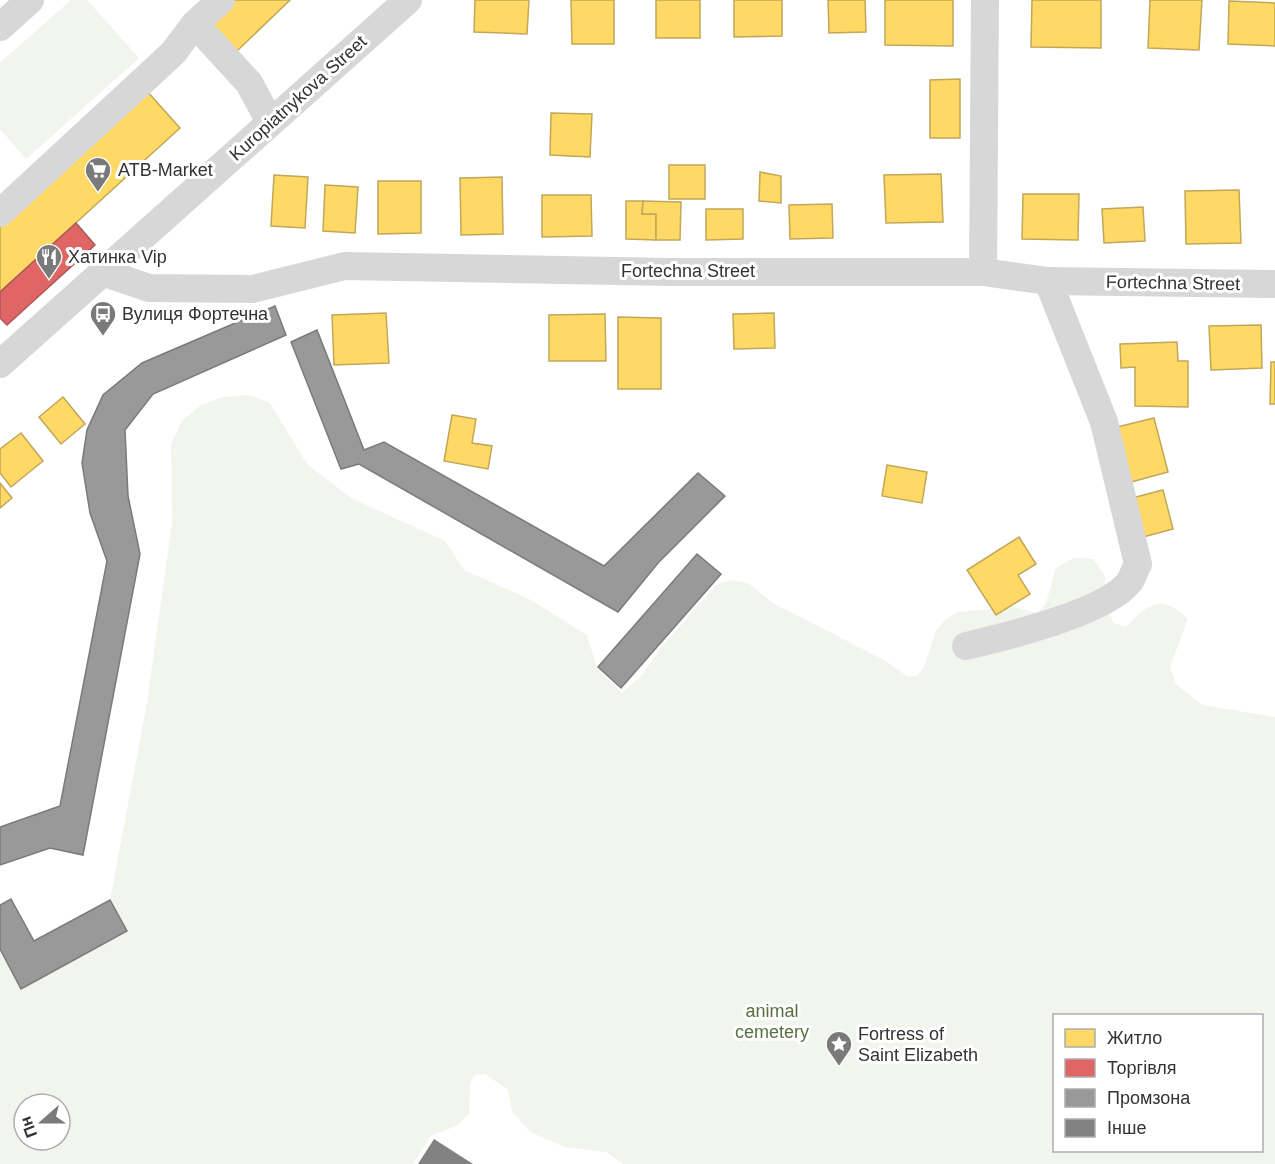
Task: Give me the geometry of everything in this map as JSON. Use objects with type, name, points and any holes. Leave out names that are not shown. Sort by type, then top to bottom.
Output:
[{"type":"street","points":[[0,27],[30,0]]},
{"type":"street","points":[[0,213],[173,53],[195,24],[221,0]]},
{"type":"street","name":"Kuropiatnykova Street","points":[[0,364],[105,273],[408,0]]},
{"type":"street","points":[[983,272],[985,0]]},
{"type":"street","points":[[195,24],[249,83],[270,122]]},
{"type":"street","name":"Fortechna Street","points":[[105,273],[149,288],[253,289],[345,266],[671,272],[983,272],[1048,281],[1275,284]]},
{"type":"street","points":[[966,646],[1052,623],[1114,596],[1130,581],[1138,564],[1104,422],[1048,281]]},
{"type":"green space","points":[[71,0],[87,0],[139,58],[26,159],[0,129],[0,63]]},
{"type":"green space","name":"animal cemetery","points":[[249,395],[270,403],[307,464],[351,498],[445,541],[464,570],[531,600],[587,635],[597,668],[622,693],[643,674],[659,650],[716,585],[731,580],[748,583],[773,603],[884,660],[907,676],[917,676],[924,667],[936,631],[946,619],[958,612],[1013,607],[1037,613],[1046,603],[1056,568],[1074,558],[1093,559],[1105,576],[1105,606],[1114,623],[1126,627],[1141,612],[1156,604],[1170,606],[1179,611],[1188,619],[1170,667],[1176,684],[1202,705],[1275,717],[1275,1164],[623,1164],[606,1152],[565,1147],[530,1132],[512,1111],[508,1090],[485,1074],[475,1075],[470,1083],[469,1114],[456,1126],[431,1136],[413,1164],[0,1164],[0,949],[22,989],[127,931],[110,900],[146,709],[172,523],[171,444],[182,421],[201,405],[223,397]]},
{"type":"building: Житло","points":[[226,0],[290,0],[237,51],[206,19]]},
{"type":"building: Житло","points":[[475,0],[529,0],[527,34],[474,32]]},
{"type":"building: Житло","points":[[571,0],[614,0],[614,44],[572,44]]},
{"type":"building: Житло","points":[[656,0],[700,0],[700,38],[656,38]]},
{"type":"building: Житло","points":[[734,0],[782,0],[782,36],[734,37]]},
{"type":"building: Житло","points":[[828,0],[865,0],[866,32],[829,33]]},
{"type":"building: Житло","points":[[885,0],[953,0],[953,46],[885,45]]},
{"type":"building: Житло","points":[[1032,0],[1101,0],[1101,48],[1031,47]]},
{"type":"building: Житло","points":[[1150,0],[1202,0],[1199,50],[1148,48]]},
{"type":"building: Житло","points":[[1229,1],[1275,3],[1275,46],[1228,44]]},
{"type":"building: Житло","points":[[960,79],[960,138],[930,138],[930,80]]},
{"type":"building: Житло","points":[[146,90],[180,128],[0,292],[0,225]]},
{"type":"building: Житло","points":[[551,113],[592,114],[590,157],[550,155]]},
{"type":"building: Житло","points":[[669,165],[705,165],[705,199],[669,199]]},
{"type":"building: Житло","points":[[760,172],[781,176],[781,203],[759,201]]},
{"type":"building: Житло","points":[[941,174],[943,222],[886,223],[884,175]]},
{"type":"building: Житло","points":[[274,175],[308,177],[305,228],[271,226]]},
{"type":"building: Житло","points":[[502,177],[503,234],[461,235],[460,178]]},
{"type":"building: Житло","points":[[378,181],[421,181],[421,233],[378,234]]},
{"type":"building: Житло","points":[[325,185],[358,187],[355,233],[323,231]]},
{"type":"building: Житло","points":[[1239,190],[1241,243],[1186,244],[1185,191]]},
{"type":"building: Житло","points":[[1023,194],[1079,194],[1078,240],[1022,239]]},
{"type":"building: Житло","points":[[542,195],[591,195],[592,236],[542,237]]},
{"type":"building: Житло","points":[[626,201],[643,201],[642,214],[656,214],[656,240],[626,239]]},
{"type":"building: Житло","points":[[643,201],[681,202],[680,240],[656,240],[656,214],[642,214]]},
{"type":"building: Житло","points":[[832,204],[833,238],[790,239],[789,205]]},
{"type":"building: Житло","points":[[1143,207],[1145,241],[1104,243],[1102,209]]},
{"type":"building: Житло","points":[[706,209],[743,209],[743,239],[706,240]]},
{"type":"building: Житло","points":[[386,313],[389,363],[334,365],[332,315]]},
{"type":"building: Житло","points":[[774,313],[775,348],[734,349],[733,314]]},
{"type":"building: Житло","points":[[605,314],[606,361],[549,361],[549,315]]},
{"type":"building: Житло","points":[[618,317],[661,318],[661,389],[618,389]]},
{"type":"building: Житло","points":[[1261,325],[1262,368],[1211,370],[1209,326]]},
{"type":"building: Житло","points":[[1177,342],[1178,361],[1188,361],[1188,407],[1135,406],[1135,367],[1121,368],[1120,344]]},
{"type":"building: Житло","points":[[1271,362],[1275,362],[1275,404],[1270,404]]},
{"type":"building: Житло","points":[[63,397],[85,424],[61,444],[39,417]]},
{"type":"building: Житло","points":[[452,415],[476,419],[472,443],[492,446],[488,469],[444,461]]},
{"type":"building: Житло","points":[[1154,418],[1168,472],[1131,482],[1117,427]]},
{"type":"building: Житло","points":[[21,433],[43,461],[11,487],[0,473],[0,449]]},
{"type":"building: Житло","points":[[887,465],[927,472],[922,503],[882,496]]},
{"type":"building: Житло","points":[[0,483],[12,498],[0,508]]},
{"type":"building: Житло","points":[[1163,490],[1173,529],[1143,537],[1132,498]]},
{"type":"building: Житло","points":[[1019,537],[1036,564],[1018,575],[1030,594],[996,615],[967,570]]},
{"type":"building: Торгівля","points":[[76,223],[95,245],[7,325],[0,318],[0,292]]},
{"type":"building: Промзона","points":[[275,306],[286,335],[153,394],[125,430],[128,496],[140,554],[83,855],[50,848],[0,865],[0,827],[60,806],[107,561],[90,513],[82,463],[87,430],[103,395],[142,363]]},
{"type":"building: Промзона","points":[[317,330],[364,450],[384,442],[604,566],[698,473],[725,496],[658,563],[618,612],[359,464],[341,469],[291,342]]},
{"type":"building: Промзона","points":[[697,554],[721,574],[621,688],[598,667]]},
{"type":"building: Промзона","points":[[11,899],[34,941],[110,900],[127,931],[21,989],[0,949],[0,905]]},
{"type":"building: Інше","points":[[434,1139],[473,1164],[418,1164]]},
{"type":"place","name":"ATB-Market","points":[[98,193]]},
{"type":"place","name":"Хатинка Vip","points":[[49,280]]},
{"type":"place","name":"Вулиця Фортечна","points":[[103,337]]},
{"type":"place","name":"Fortress of Saint Elizabeth","points":[[839,1067]]}]
